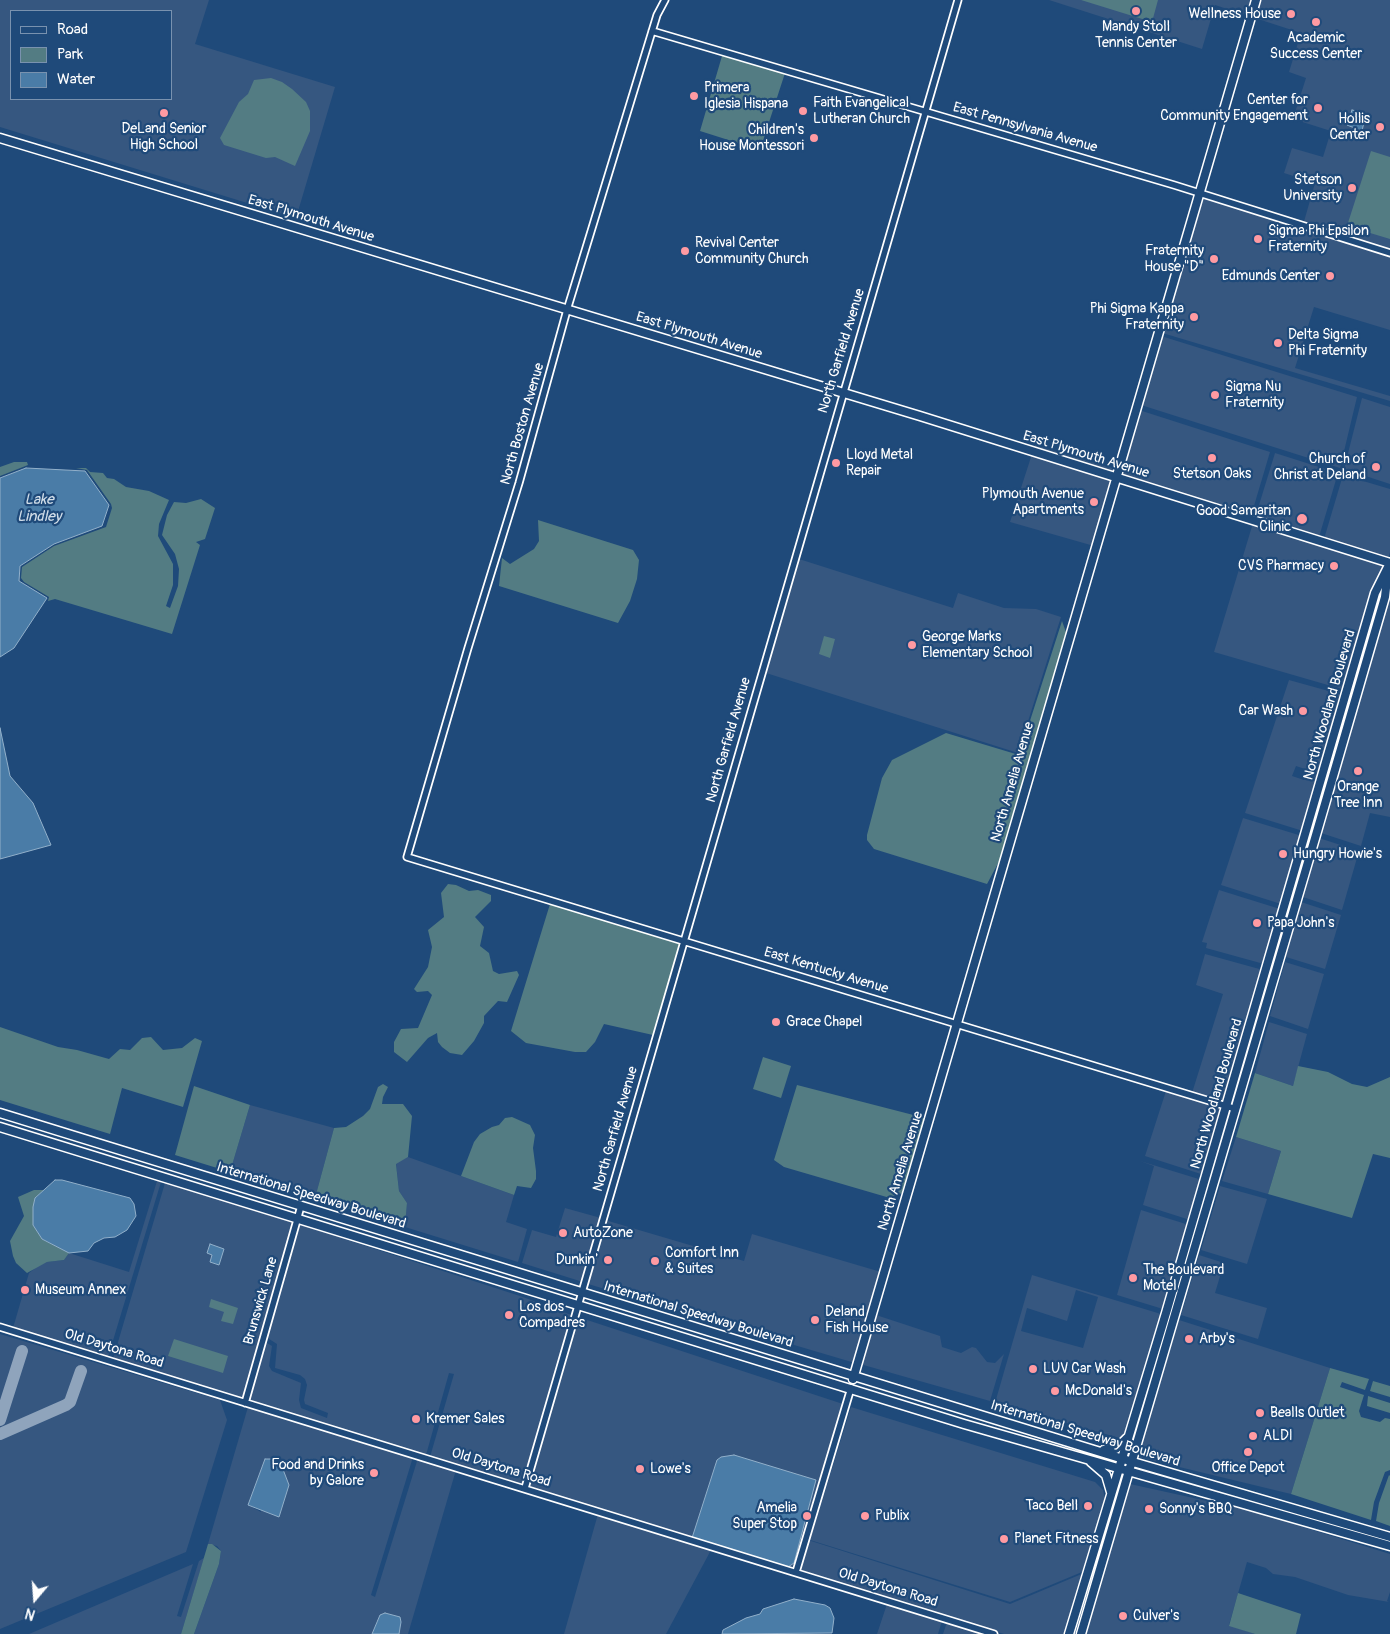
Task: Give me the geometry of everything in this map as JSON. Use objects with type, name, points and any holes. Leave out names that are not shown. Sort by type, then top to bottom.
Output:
[{"type":"main road","name":"North Amelia Avenue","points":[[851,1388],[957,1025],[994,890],[1118,478],[1256,0]]},
{"type":"main road","name":"East Plymouth Avenue","points":[[0,138],[842,393],[1390,562]]},
{"type":"main road","name":"North Woodland Boulevard","points":[[1069,1634],[1227,1106],[1375,593],[1390,562]]},
{"type":"main road","name":"North Woodland Boulevard","points":[[1081,1634],[1133,1462],[1385,597],[1390,562]]},
{"type":"main road","name":"International Speedway Boulevard","points":[[0,1113],[1122,1459],[1390,1537]]},
{"type":"main road","name":"International Speedway Boulevard","points":[[0,1127],[964,1424],[1390,1546]]},
{"type":"main road","points":[[145,1171],[158,1170],[168,1164]]},
{"type":"main road","points":[[165,1178],[174,1172],[188,1170]]},
{"type":"main road","points":[[697,1342],[710,1340],[715,1333]]},
{"type":"main road","points":[[715,1347],[726,1341],[737,1340]]},
{"type":"main road","points":[[964,1424],[977,1423],[988,1417]]},
{"type":"main road","points":[[1096,1450],[1116,1449],[1129,1434]]},
{"type":"main road","points":[[1088,1459],[1106,1476],[1111,1496]]},
{"type":"main road","points":[[1172,1484],[1174,1474]]},
{"type":"main road","points":[[1224,1489],[1226,1499]]},
{"type":"main road","points":[[1269,1512],[1274,1504]]},
{"type":"main road","points":[[1333,1530],[1336,1522]]},
{"type":"main road","points":[[1084,1585],[1088,1594],[1088,1609]]},
{"type":"street","name":"North Boston Avenue","points":[[408,857],[468,648],[519,482],[567,310],[652,30],[665,0]]},
{"type":"street","name":"North Garfield Avenue","points":[[525,1488],[842,393],[958,0]]},
{"type":"street","name":"East Pennsylvania Avenue","points":[[652,30],[1200,193],[1390,253]]},
{"type":"street","name":"East Kentucky Avenue","points":[[408,857],[1236,1109]]},
{"type":"street","name":"Brunswick Lane","points":[[245,1404],[302,1206]]},
{"type":"street","name":"Old Daytona Road","points":[[0,1327],[994,1634]]},
{"type":"street","name":"North Amelia Avenue","points":[[796,1572],[851,1388]]},
{"type":"shaded area","name":"DeLand Senior High School","points":[[0,0],[209,0],[195,44],[335,87],[296,218],[0,127]]},
{"type":"shaded area","name":"Stetson University","points":[[1049,0],[1390,0],[1390,330],[1314,307],[1295,368],[1390,396],[1390,401],[1159,332],[1200,193],[1303,225],[1315,183],[1284,173],[1292,148],[1323,157],[1331,131],[1293,119],[1306,78],[1289,72],[1301,33],[1215,5],[1202,49]]},
{"type":"shaded area","points":[[1155,326],[1158,327],[1116,474],[1033,449],[1035,445],[1115,469]]},
{"type":"shaded area","points":[[1161,336],[1357,397],[1340,468],[1141,405]]},
{"type":"shaded area","points":[[1362,398],[1390,407],[1390,484],[1344,469]]},
{"type":"shaded area","points":[[1139,410],[1270,452],[1251,516],[1121,476]]},
{"type":"shaded area","points":[[1275,453],[1338,473],[1319,537],[1255,518]]},
{"type":"shaded area","points":[[1032,454],[1115,480],[1094,546],[1010,522]]},
{"type":"shaded area","points":[[1343,475],[1390,489],[1390,552],[1388,559],[1324,539]]},
{"type":"shaded area","points":[[1253,523],[1386,564],[1382,567],[1345,690],[1214,652]]},
{"type":"shaded area","name":"George Marks Elementary School","points":[[799,559],[953,608],[958,593],[1004,608],[1036,609],[1061,617],[1018,753],[763,672]]},
{"type":"shaded area","points":[[1390,594],[1390,817],[1370,813],[1361,846],[1321,833]]},
{"type":"shaded area","points":[[1289,680],[1343,695],[1303,831],[1245,813]],"holes":[[[1296,766],[1308,770],[1304,780],[1292,776]]]},
{"type":"shaded area","points":[[1243,818],[1302,836],[1281,904],[1221,885]]},
{"type":"shaded area","points":[[1319,838],[1359,851],[1342,910],[1303,897]]},
{"type":"shaded area","points":[[1219,890],[1280,909],[1264,964],[1206,948],[1207,943],[1202,942]]},
{"type":"shaded area","points":[[1301,902],[1341,915],[1325,969],[1286,957]]},
{"type":"shaded area","points":[[1205,954],[1263,970],[1225,1103],[1192,1093],[1223,994],[1196,985]]},
{"type":"shaded area","points":[[1285,962],[1324,974],[1308,1029],[1270,1016]]},
{"type":"shaded area","points":[[1269,1022],[1307,1034],[1293,1086],[1255,1073]]},
{"type":"shaded area","points":[[1166,1091],[1224,1108],[1204,1175],[1145,1156]]},
{"type":"shaded area","points":[[250,1105],[334,1128],[315,1198],[230,1172]]},
{"type":"shaded area","points":[[1236,1137],[1281,1151],[1268,1194],[1222,1181]]},
{"type":"shaded area","points":[[408,1157],[514,1195],[506,1222],[527,1229],[518,1262],[405,1227],[407,1203],[399,1191],[396,1163]]},
{"type":"shaded area","points":[[1140,1161],[1202,1180],[1190,1220],[1143,1205],[1154,1166]]},
{"type":"shaded area","points":[[157,1181],[161,1182],[108,1357],[13,1328],[29,1273],[38,1266],[47,1262],[64,1260],[69,1253],[129,1272]]},
{"type":"shaded area","points":[[165,1183],[294,1223],[243,1400],[113,1359]]},
{"type":"shaded area","points":[[1220,1186],[1267,1199],[1247,1264],[1201,1250]]},
{"type":"shaded area","points":[[565,1208],[601,1218],[583,1282],[522,1263],[532,1230],[556,1237]]},
{"type":"shaded area","points":[[1141,1210],[1189,1225],[1163,1309],[1117,1295]]},
{"type":"shaded area","points":[[605,1220],[744,1261],[752,1234],[881,1272],[855,1363],[588,1284]]},
{"type":"shaded area","points":[[298,1224],[520,1296],[574,1316],[524,1484],[430,1457],[454,1374],[449,1373],[426,1455],[248,1402],[265,1342],[272,1346],[269,1366],[272,1371],[301,1383],[299,1400],[301,1408],[327,1418],[328,1413],[305,1404],[307,1385],[305,1379],[300,1375],[275,1368],[277,1344],[266,1337]]},
{"type":"shaded area","points":[[1199,1255],[1224,1263],[1215,1293],[1267,1308],[1258,1339],[1181,1315]]},
{"type":"shaded area","points":[[886,1273],[888,1274],[876,1315],[940,1336],[942,1347],[961,1353],[972,1347],[976,1348],[987,1362],[995,1363],[1004,1354],[990,1401],[860,1364]]},
{"type":"shaded area","points":[[1032,1275],[1161,1314],[1123,1439],[995,1403]],"holes":[[[1076,1290],[1098,1297],[1083,1348],[1021,1331],[1027,1308],[1067,1321]]]},
{"type":"shaded area","points":[[578,1317],[843,1404],[795,1568],[788,1567],[794,1562],[721,1457],[717,1460],[692,1538],[528,1486]]},
{"type":"shaded area","points":[[1179,1320],[1330,1368],[1291,1494],[1138,1457]]},
{"type":"shaded area","points":[[0,1334],[220,1400],[227,1420],[186,1552],[0,1629]]},
{"type":"shaded area","points":[[248,1407],[413,1457],[371,1595],[375,1597],[418,1458],[456,1470],[408,1634],[399,1634],[401,1622],[377,1621],[372,1634],[194,1634],[219,1564],[221,1551],[217,1546],[208,1544]],"holes":[[[265,1459],[261,1512],[248,1505]]]},
{"type":"shaded area","points":[[851,1407],[1095,1482],[1103,1490],[1105,1499],[1082,1572],[1010,1602],[810,1540]]},
{"type":"shaded area","points":[[1130,1484],[1248,1510],[1390,1554],[1390,1592],[1387,1601],[1389,1602],[1348,1595],[1295,1577],[1273,1574],[1266,1568],[1247,1562],[1229,1625],[1255,1634],[1086,1634]]},
{"type":"shaded area","points":[[598,1514],[711,1550],[666,1634],[564,1634]]},
{"type":"shaded area","points":[[808,1540],[1010,1604],[1084,1573],[1066,1634],[1004,1634],[799,1570]]},
{"type":"shaded area","points":[[204,1558],[181,1634],[29,1634],[193,1564],[177,1616],[181,1617],[199,1561]]},
{"type":"shaded area","points":[[887,1604],[942,1621],[938,1634],[877,1634]]},
{"type":"shaded area","points":[[947,1622],[985,1634],[943,1634]]},
{"type":"green space","name":"Mandy Stoll Tennis Center","points":[[1081,0],[1158,0],[1152,22]]},
{"type":"green space","points":[[726,54],[785,73],[760,150],[700,131],[722,56]]},
{"type":"green space","points":[[271,78],[282,82],[292,89],[306,102],[310,111],[310,131],[295,166],[275,157],[266,158],[224,145],[220,138],[239,102],[248,94],[254,80]]},
{"type":"green space","points":[[1371,151],[1390,157],[1390,239],[1347,226]]},
{"type":"green space","points":[[14,462],[27,462],[28,465],[0,476],[0,467]]},
{"type":"green space","points":[[76,468],[86,468],[90,472],[103,473],[107,478],[114,479],[126,487],[149,491],[169,500],[159,524],[158,536],[173,564],[173,585],[166,606],[170,608],[178,586],[179,569],[175,554],[162,535],[167,515],[174,502],[186,503],[201,499],[215,508],[205,539],[196,542],[200,545],[172,634],[55,599],[48,601],[49,597],[24,582],[21,578],[22,567],[54,546],[106,527],[112,508],[111,504],[87,470]]},
{"type":"green space","points":[[538,520],[633,550],[639,560],[637,579],[630,601],[618,623],[499,586],[502,558],[510,564],[534,549],[539,541]]},
{"type":"green space","points":[[1062,621],[1067,635],[1003,854],[987,884],[874,849],[867,840],[867,835],[882,778],[892,760],[946,733],[1019,755]]},
{"type":"green space","points":[[824,636],[835,639],[830,658],[819,654]]},
{"type":"green space","points":[[448,884],[456,885],[469,891],[478,890],[491,895],[491,901],[475,917],[484,927],[480,946],[489,953],[493,971],[499,974],[517,971],[519,975],[507,1002],[498,1001],[484,1016],[484,1023],[474,1041],[462,1055],[450,1053],[442,1047],[438,1042],[437,1033],[428,1038],[407,1062],[394,1052],[394,1042],[401,1029],[418,1028],[432,995],[428,991],[417,992],[414,989],[428,967],[432,947],[428,930],[444,917],[441,893]]},
{"type":"green space","points":[[550,904],[681,943],[653,1035],[604,1024],[595,1042],[586,1052],[575,1052],[526,1043],[511,1031]]},
{"type":"green space","points":[[0,1027],[58,1047],[109,1059],[120,1049],[130,1050],[142,1038],[151,1037],[163,1050],[182,1048],[195,1038],[202,1041],[183,1107],[122,1088],[110,1134],[0,1100]]},
{"type":"green space","points":[[763,1057],[791,1066],[781,1098],[753,1089]]},
{"type":"green space","points":[[1298,1066],[1328,1072],[1352,1084],[1367,1087],[1390,1077],[1390,1158],[1373,1154],[1352,1218],[1268,1194],[1281,1151],[1236,1137],[1255,1073],[1293,1086]]},
{"type":"green space","points":[[383,1084],[388,1087],[382,1104],[403,1104],[412,1116],[408,1157],[396,1164],[399,1191],[407,1203],[405,1227],[315,1198],[334,1128],[346,1127],[363,1116],[370,1109],[378,1087]]},
{"type":"green space","points":[[797,1085],[925,1118],[902,1193],[890,1198],[784,1167],[774,1160]]},
{"type":"green space","points":[[194,1086],[250,1105],[230,1172],[175,1155]]},
{"type":"green space","points":[[512,1117],[530,1125],[535,1135],[533,1148],[536,1171],[536,1179],[531,1188],[517,1186],[514,1195],[461,1176],[474,1142],[480,1134],[499,1125],[505,1118]]},
{"type":"green space","points":[[34,1190],[44,1190],[35,1198],[33,1225],[42,1239],[69,1253],[64,1260],[47,1262],[27,1273],[16,1263],[10,1241],[24,1216],[18,1197]]},
{"type":"green space","points":[[211,1299],[238,1308],[233,1324],[221,1321],[224,1312],[209,1307]]},
{"type":"green space","points":[[174,1339],[228,1356],[223,1373],[168,1356]]},
{"type":"green space","points":[[1330,1368],[1369,1379],[1365,1390],[1342,1382],[1340,1387],[1364,1395],[1359,1411],[1361,1417],[1380,1422],[1385,1418],[1390,1419],[1390,1470],[1385,1472],[1374,1502],[1371,1520],[1291,1494]]},
{"type":"green space","points":[[1373,1381],[1390,1386],[1390,1397],[1370,1391]]},
{"type":"green space","points":[[1368,1396],[1390,1403],[1390,1413],[1367,1406]]},
{"type":"green space","points":[[1389,1475],[1390,1526],[1376,1521],[1379,1503]]},
{"type":"green space","points":[[208,1544],[212,1544],[221,1551],[219,1564],[194,1634],[181,1634]]},
{"type":"green space","points":[[1238,1593],[1301,1614],[1296,1634],[1255,1634],[1229,1626]]},
{"type":"water","points":[[1352,110],[1361,112],[1359,120],[1364,122],[1362,131],[1347,125]]},
{"type":"water","name":"Lake Lindley","points":[[26,468],[85,471],[109,505],[102,526],[54,544],[20,566],[19,581],[47,598],[14,648],[0,657],[0,478]]},
{"type":"water","points":[[0,728],[10,776],[33,803],[51,845],[0,859]]},
{"type":"water","points":[[55,1180],[62,1180],[130,1198],[134,1204],[136,1216],[127,1230],[115,1237],[104,1238],[94,1243],[88,1251],[69,1253],[42,1239],[33,1225],[35,1198]]},
{"type":"water","points":[[210,1244],[224,1249],[219,1265],[210,1262],[212,1255],[207,1253]]},
{"type":"water","points":[[734,1455],[816,1480],[794,1563],[788,1567],[692,1538],[717,1460],[721,1457]]},
{"type":"water","points":[[265,1459],[279,1459],[289,1485],[279,1517],[248,1505]]},
{"type":"water","points":[[794,1599],[825,1605],[830,1608],[834,1618],[832,1633],[722,1634],[723,1630],[746,1618],[760,1614],[763,1609]]},
{"type":"water","points":[[385,1613],[400,1617],[399,1634],[372,1634],[380,1615]]},
{"type":"taxiway","points":[[0,1420],[22,1351]]},
{"type":"taxiway","points":[[0,1434],[70,1402],[81,1371]]},
{"type":"place","name":"Mandy Stoll Tennis Center","points":[[1136,11]]},
{"type":"place","name":"Wellness House","points":[[1291,14]]},
{"type":"place","name":"Academic Success Center","points":[[1316,22]]},
{"type":"place","name":"Primera Iglesia Hispana","points":[[694,96]]},
{"type":"place","name":"Center for Community Engagement","points":[[1318,108]]},
{"type":"place","name":"Faith Evangelical Lutheran Church","points":[[803,111]]},
{"type":"place","name":"DeLand Senior High School","points":[[164,113]]},
{"type":"place","name":"Hollis Center","points":[[1380,127]]},
{"type":"place","name":"Children's House Montessori","points":[[814,138]]},
{"type":"place","name":"Stetson University","points":[[1352,188]]},
{"type":"place","name":"Sigma Phi Epsilon Fraternity","points":[[1258,239]]},
{"type":"place","name":"Revival Center Community Church","points":[[685,251]]},
{"type":"place","name":"Fraternity House \"D\"","points":[[1214,259]]},
{"type":"place","name":"Edmunds Center","points":[[1330,276]]},
{"type":"place","name":"Phi Sigma Kappa Fraternity","points":[[1194,317]]},
{"type":"place","name":"Delta Sigma Phi Fraternity","points":[[1278,343]]},
{"type":"place","name":"Sigma Nu Fraternity","points":[[1215,395]]},
{"type":"place","name":"Stetson Oaks","points":[[1212,458]]},
{"type":"place","name":"Lloyd Metal Repair","points":[[836,463]]},
{"type":"place","name":"Church of Christ at Deland","points":[[1376,467]]},
{"type":"place","name":"Plymouth Avenue Apartments","points":[[1094,502]]},
{"type":"place","name":"Good Samaritan Clinic","points":[[1302,519]]},
{"type":"place","name":"CVS Pharmacy","points":[[1334,566]]},
{"type":"place","name":"George Marks Elementary School","points":[[912,645]]},
{"type":"place","name":"Car Wash","points":[[1303,711]]},
{"type":"place","name":"Orange Tree Inn","points":[[1358,771]]},
{"type":"place","name":"Hungry Howie's","points":[[1283,854]]},
{"type":"place","name":"Papa John's","points":[[1257,923]]},
{"type":"place","name":"Grace Chapel","points":[[776,1022]]},
{"type":"place","name":"AutoZone","points":[[563,1233]]},
{"type":"place","name":"Dunkin'","points":[[608,1260]]},
{"type":"place","name":"Comfort Inn & Suites","points":[[655,1261]]},
{"type":"place","name":"The Boulevard Motel","points":[[1133,1278]]},
{"type":"place","name":"Museum Annex","points":[[25,1290]]},
{"type":"place","name":"Los dos Compadres","points":[[509,1315]]},
{"type":"place","name":"Deland Fish House","points":[[815,1320]]},
{"type":"place","name":"Arby's","points":[[1189,1339]]},
{"type":"place","name":"LUV Car Wash","points":[[1033,1369]]},
{"type":"place","name":"McDonald's","points":[[1055,1391]]},
{"type":"place","name":"Bealls Outlet","points":[[1260,1413]]},
{"type":"place","name":"Kremer Sales","points":[[416,1419]]},
{"type":"place","name":"ALDI","points":[[1253,1436]]},
{"type":"place","name":"Office Depot","points":[[1248,1452]]},
{"type":"place","name":"Lowe's","points":[[640,1469]]},
{"type":"place","name":"Food and Drinks by Galore","points":[[374,1473]]},
{"type":"place","name":"Taco Bell","points":[[1088,1506]]},
{"type":"place","name":"Sonny's BBQ","points":[[1149,1509]]},
{"type":"place","name":"Amelia Super Stop","points":[[807,1516]]},
{"type":"place","name":"Publix","points":[[865,1516]]},
{"type":"place","name":"Planet Fitness","points":[[1004,1539]]},
{"type":"place","name":"Culver's","points":[[1123,1616]]}]
